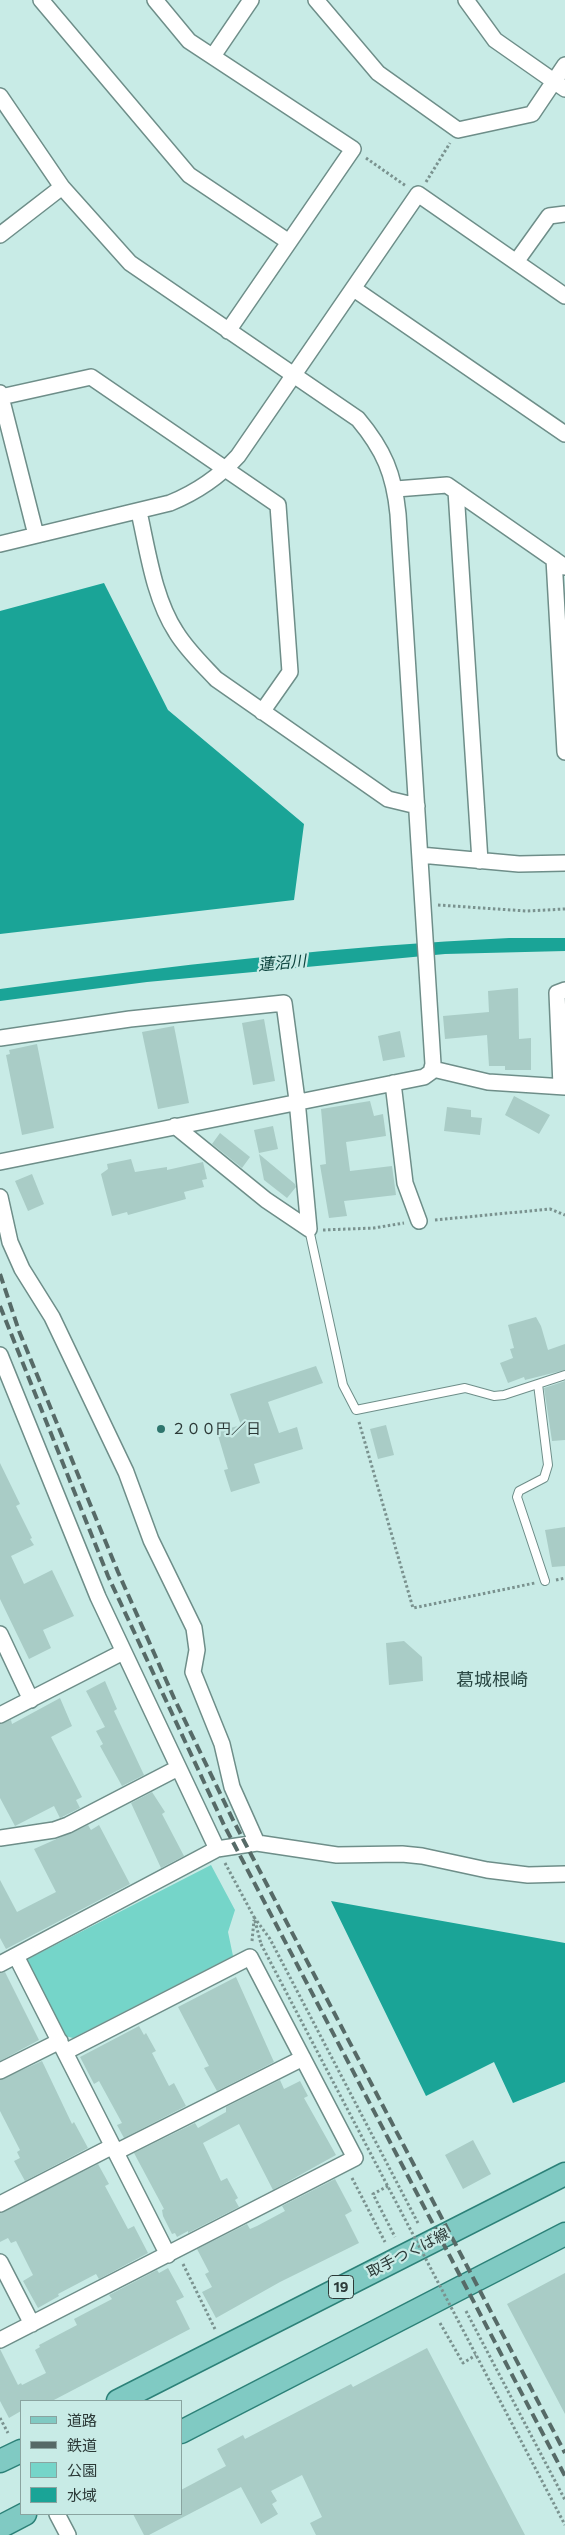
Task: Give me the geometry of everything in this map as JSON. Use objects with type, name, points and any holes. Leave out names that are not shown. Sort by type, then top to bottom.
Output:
[{"type":"main road","name":"取手つくば線","points":[[120,2400],[565,2174]]},
{"type":"main road","points":[[182,2431],[565,2234]]},
{"type":"main road","points":[[0,2461],[15,2442]]},
{"type":"main road","points":[[0,2527],[23,2515]]},
{"type":"street","points":[[41,0],[189,175],[289,242]]},
{"type":"street","points":[[155,0],[189,41],[353,149],[228,331]]},
{"type":"street","points":[[214,56],[251,0]]},
{"type":"street","points":[[316,0],[378,73],[458,130],[532,114],[560,85],[565,65]]},
{"type":"street","points":[[466,0],[496,40],[560,85]]},
{"type":"street","points":[[0,96],[62,187],[130,263],[358,419],[374,440],[388,464],[396,490],[433,1069]]},
{"type":"street","points":[[0,235],[62,187]]},
{"type":"street","points":[[0,544],[170,503],[196,492],[225,469],[238,456],[418,194],[565,296]]},
{"type":"street","points":[[516,262],[549,216],[565,214]]},
{"type":"street","points":[[354,288],[565,434]]},
{"type":"street","points":[[36,535],[0,395],[92,377],[278,505],[290,672],[262,712]]},
{"type":"street","points":[[396,490],[447,485],[559,563],[565,752]]},
{"type":"street","points":[[456,491],[480,861]]},
{"type":"street","points":[[139,512],[162,604],[176,632],[193,655],[216,679],[388,799],[417,806]]},
{"type":"street","points":[[420,855],[480,861],[565,863]]},
{"type":"street","points":[[433,1069],[488,1082],[563,1086],[557,993],[565,990]]},
{"type":"street","points":[[0,1038],[130,1018],[284,1003],[298,1100],[309,1229]]},
{"type":"street","points":[[0,1162],[298,1100],[393,1083],[424,1076],[433,1069]]},
{"type":"street","points":[[393,1083],[405,1183],[418,1221]]},
{"type":"street","points":[[175,1126],[250,1188],[309,1229]]},
{"type":"street","points":[[0,1197],[10,1242],[22,1269],[52,1317],[126,1472],[151,1540],[194,1628],[198,1650],[193,1672],[222,1744],[232,1787],[257,1843]]},
{"type":"street","points":[[0,1355],[98,1597],[218,1849]]},
{"type":"street","points":[[0,1634],[30,1700]]},
{"type":"street","points":[[0,1715],[123,1652]]},
{"type":"street","points":[[1,1837],[54,1830],[68,1825],[178,1768]]},
{"type":"street","points":[[0,1964],[218,1849],[257,1843],[336,1854],[402,1854],[422,1856],[487,1870],[528,1875],[565,1874]]},
{"type":"street","points":[[16,1956],[115,2149],[172,2253]]},
{"type":"street","points":[[0,2071],[62,2046],[250,1956],[356,2158],[0,2340]]},
{"type":"street","points":[[0,2204],[303,2058]]},
{"type":"street","points":[[0,2262],[32,2324]]},
{"type":"street","points":[[58,2515],[68,2535]]},
{"type":"lane","points":[[309,1229],[343,1386],[356,1410],[465,1388],[494,1396],[565,1375]]},
{"type":"lane","points":[[538,1384],[548,1465],[544,1478],[520,1491],[517,1497],[546,1581]]},
{"type":"path","points":[[353,149],[418,194],[458,130]]},
{"type":"path","points":[[423,906],[443,905],[526,910],[565,909]]},
{"type":"path","points":[[309,1229],[374,1228],[418,1221],[550,1209],[565,1215]]},
{"type":"path","points":[[356,1410],[413,1608],[565,1578]]},
{"type":"path","points":[[218,1849],[254,1917],[270,1939],[419,2225]]},
{"type":"path","points":[[254,1917],[261,1944],[565,2525]]},
{"type":"path","points":[[250,1956],[254,1917]]},
{"type":"path","points":[[345,2164],[385,2242]]},
{"type":"path","points":[[388,2186],[373,2194],[395,2237]]},
{"type":"path","points":[[172,2253],[215,2329]]},
{"type":"path","points":[[466,2311],[565,2500]]},
{"type":"path","points":[[440,2322],[462,2363],[476,2355]]},
{"type":"path","points":[[0,2418],[15,2442]]},
{"type":"green space","points":[[211,1865],[235,1910],[228,1932],[233,1956],[73,2038],[65,2036],[26,1960]]},
{"type":"water","points":[[104,583],[168,710],[304,824],[294,900],[0,934],[0,611]]},
{"type":"water","name":"蓮沼川","points":[[509,938],[565,938],[565,951],[445,954],[147,982],[0,1001],[0,989],[127,972],[382,946]]},
{"type":"water","points":[[331,1901],[565,1943],[565,2082],[513,2103],[494,2062],[426,2096]]},
{"type":"building","points":[[518,988],[519,1039],[531,1038],[531,1070],[505,1070],[505,1066],[489,1066],[487,1035],[445,1039],[443,1016],[489,1012],[488,991]]},
{"type":"building","points":[[264,1019],[275,1081],[253,1085],[242,1023]]},
{"type":"building","points":[[174,1026],[189,1103],[158,1109],[142,1032]]},
{"type":"building","points":[[400,1031],[405,1057],[383,1061],[378,1036]]},
{"type":"building","points":[[37,1044],[54,1128],[22,1135],[6,1055],[10,1054],[9,1050]]},
{"type":"building","points":[[514,1096],[550,1115],[539,1134],[505,1115]]},
{"type":"building","points":[[370,1101],[374,1116],[383,1114],[386,1136],[346,1142],[350,1171],[392,1166],[396,1195],[344,1201],[347,1216],[329,1218],[320,1165],[326,1164],[321,1109]]},
{"type":"building","points":[[447,1107],[471,1110],[471,1117],[482,1118],[480,1135],[444,1131]]},
{"type":"building","points":[[273,1126],[278,1149],[259,1153],[254,1130]]},
{"type":"building","points":[[220,1133],[250,1157],[242,1168],[212,1144]]},
{"type":"building","points":[[259,1154],[295,1184],[296,1187],[287,1198],[264,1180]]},
{"type":"building","points":[[131,1159],[135,1172],[167,1167],[167,1170],[203,1162],[207,1179],[202,1180],[204,1187],[184,1192],[186,1199],[128,1215],[127,1212],[112,1216],[101,1174],[108,1169],[107,1164]]},
{"type":"building","points":[[32,1174],[44,1204],[28,1211],[15,1181]]},
{"type":"building","points":[[536,1317],[541,1326],[548,1350],[565,1344],[565,1370],[525,1380],[524,1377],[508,1383],[500,1363],[513,1358],[510,1349],[514,1348],[508,1325]]},
{"type":"building","points":[[316,1366],[323,1383],[268,1402],[279,1433],[297,1427],[303,1449],[254,1464],[260,1483],[231,1492],[224,1470],[228,1469],[217,1432],[241,1425],[230,1394]]},
{"type":"building","points":[[565,1381],[565,1440],[552,1441],[544,1388]]},
{"type":"building","points":[[386,1425],[394,1455],[378,1459],[370,1429]]},
{"type":"building","points":[[0,1463],[20,1504],[16,1506],[34,1545],[11,1556],[24,1584],[52,1570],[74,1616],[43,1630],[51,1648],[29,1659],[0,1599]]},
{"type":"building","points":[[565,1527],[565,1566],[552,1567],[545,1530]]},
{"type":"building","points":[[404,1641],[422,1657],[423,1681],[389,1685],[386,1643]]},
{"type":"building","points":[[105,1681],[117,1709],[114,1711],[144,1775],[122,1786],[100,1746],[103,1744],[96,1731],[105,1727],[86,1691]]},
{"type":"building","points":[[60,1698],[72,1726],[51,1737],[82,1797],[76,1800],[80,1808],[60,1818],[54,1806],[15,1826],[0,1798],[0,1724],[11,1720],[12,1724]]},
{"type":"building","points":[[152,1792],[165,1812],[162,1814],[184,1856],[161,1868],[131,1803]]},
{"type":"building","points":[[88,1825],[91,1830],[99,1825],[130,1884],[6,1949],[0,1938],[0,1880],[17,1912],[56,1892],[34,1849]]},
{"type":"building","points":[[5,1972],[39,2040],[0,2061],[0,1973]]},
{"type":"building","points":[[236,1977],[274,2062],[217,2091],[204,2068],[209,2066],[178,2007]]},
{"type":"building","points":[[139,2026],[144,2035],[146,2033],[156,2051],[152,2053],[169,2086],[174,2083],[186,2106],[124,2138],[117,2125],[122,2123],[99,2081],[94,2084],[80,2057]]},
{"type":"building","points":[[42,2061],[72,2124],[74,2122],[88,2148],[25,2181],[14,2161],[20,2158],[17,2152],[20,2150],[0,2111],[0,2080]]},
{"type":"building","points":[[280,2080],[284,2089],[300,2081],[308,2096],[304,2098],[336,2155],[273,2190],[239,2124],[203,2143],[221,2181],[227,2178],[238,2198],[235,2200],[239,2207],[188,2233],[188,2231],[177,2237],[175,2233],[172,2234],[163,2216],[162,2210],[164,2209],[134,2153],[195,2123],[198,2128],[226,2112],[226,2107]]},
{"type":"building","points":[[473,2140],[491,2174],[463,2189],[445,2155]]},
{"type":"building","points":[[98,2164],[109,2184],[105,2186],[128,2229],[134,2226],[148,2253],[99,2279],[96,2274],[58,2294],[59,2296],[38,2308],[23,2281],[33,2275],[16,2241],[11,2243],[8,2238],[0,2242],[0,2213]]},
{"type":"building","points":[[335,2179],[352,2211],[345,2215],[359,2243],[280,2282],[216,2318],[202,2292],[212,2287],[205,2274],[209,2272],[197,2249],[247,2224],[250,2229],[257,2226],[285,2211],[282,2206]]},
{"type":"building","points":[[168,2268],[184,2297],[176,2301],[190,2329],[54,2400],[20,2400],[20,2412],[9,2418],[0,2401],[0,2349],[18,2385],[21,2383],[22,2385],[46,2373],[35,2350],[40,2347],[39,2345],[77,2325],[74,2319],[112,2299],[109,2295],[157,2270],[159,2273]]},
{"type":"building","points":[[565,2273],[565,2414],[507,2304]]},
{"type":"building","points":[[427,2348],[525,2535],[316,2535],[310,2523],[322,2517],[302,2475],[271,2491],[277,2501],[272,2504],[278,2514],[261,2524],[241,2487],[149,2535],[144,2535],[134,2515],[182,2515],[182,2489],[226,2466],[217,2449],[243,2435],[245,2439],[351,2384],[353,2387]]},
{"type":"railway","points":[[0,1274],[19,1331],[118,1572],[174,1698],[233,1820],[565,2453]]},
{"type":"railway","points":[[0,1306],[108,1576],[224,1825],[565,2476]]},
{"type":"place","name":"２００円／日","points":[[161,1429]]},
{"type":"district","name":"葛城根崎","points":[[492,1680]]}]
